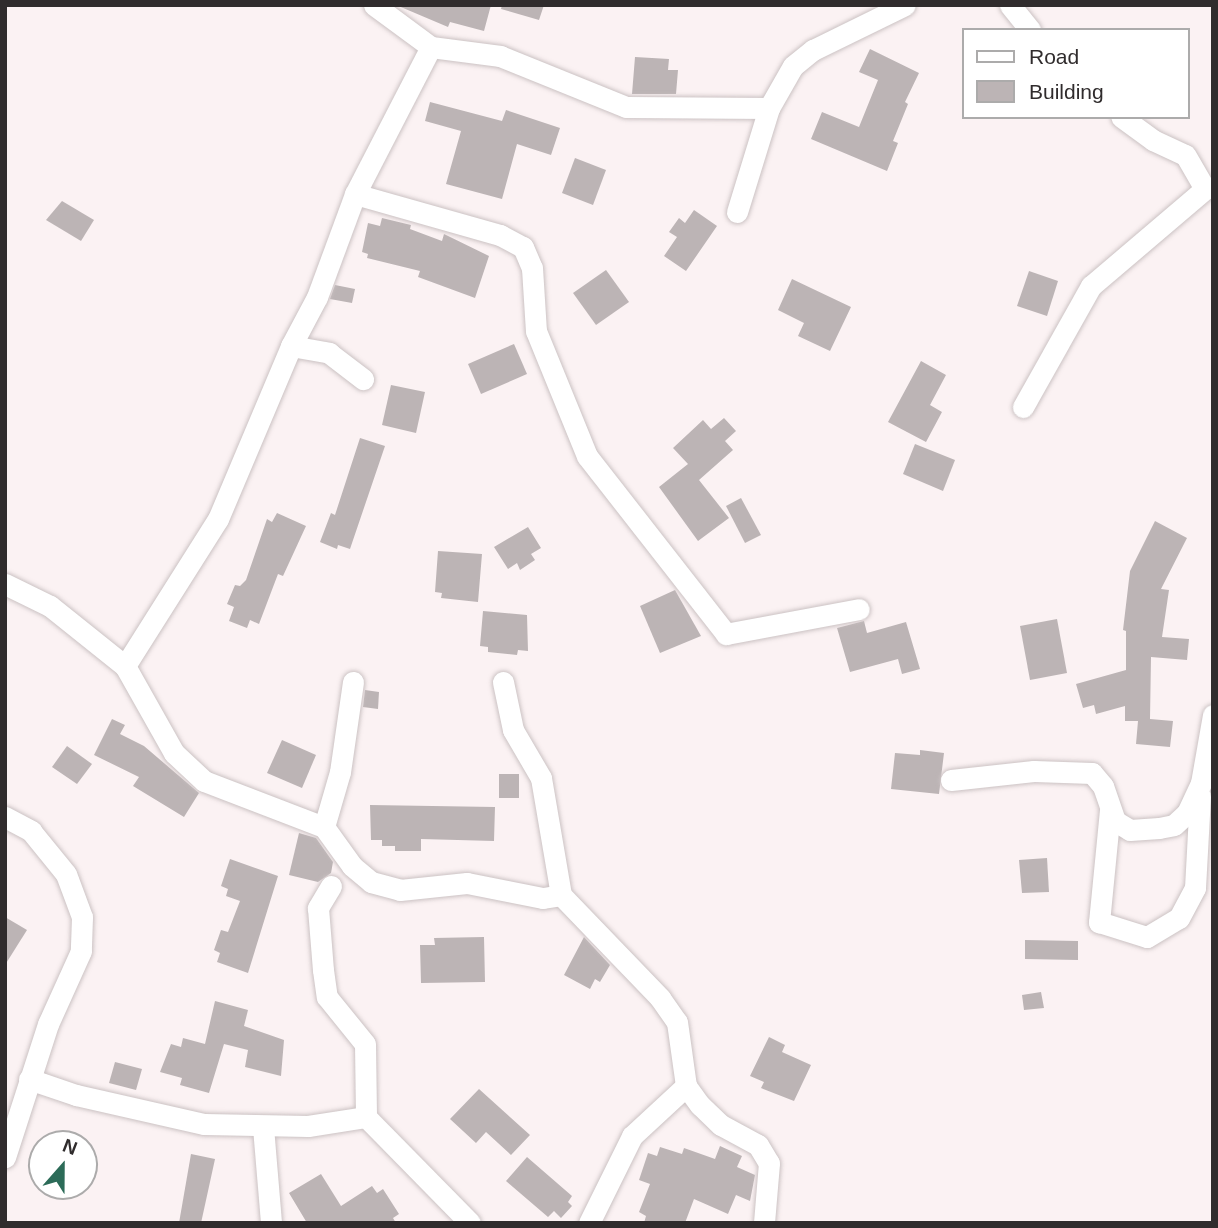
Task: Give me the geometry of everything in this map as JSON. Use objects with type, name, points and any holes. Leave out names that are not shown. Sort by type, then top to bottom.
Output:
[{"type":"street","points":[[373,5],[431,47],[500,56],[626,107],[769,108]]},
{"type":"street","points":[[737,212],[769,108],[793,66],[813,50],[905,5]]},
{"type":"street","points":[[1010,5],[1028,28]]},
{"type":"street","points":[[125,666],[219,519],[291,346],[317,297],[355,194],[431,47]]},
{"type":"street","points":[[1023,407],[1091,286],[1209,190],[1185,155],[1153,140],[1124,119]]},
{"type":"street","points":[[355,194],[500,235],[523,247],[531,268],[536,331],[587,456],[726,634],[859,609]]},
{"type":"street","points":[[291,346],[329,352],[363,379]]},
{"type":"street","points":[[5,584],[50,606],[125,666],[174,753],[204,781],[324,827],[352,866],[371,882],[400,890],[467,883],[543,898],[561,895]]},
{"type":"street","points":[[324,827],[340,772],[353,682]]},
{"type":"street","points":[[503,682],[513,730],[541,778],[561,895],[644,980],[677,1022],[686,1086],[721,1125],[758,1144],[769,1163],[764,1223]]},
{"type":"street","points":[[1110,810],[1100,922],[1147,937],[1179,918],[1195,888],[1201,783],[1213,715]]},
{"type":"street","points":[[951,780],[1034,771],[1092,773],[1103,786],[1115,821],[1130,830],[1174,825],[1187,813],[1201,783]]},
{"type":"street","points":[[5,817],[31,831],[66,874],[82,917],[81,951],[29,1079],[5,1157]]},
{"type":"street","points":[[331,886],[318,908],[327,997],[365,1044],[366,1117],[470,1223]]},
{"type":"street","points":[[29,1079],[154,1115],[204,1124],[308,1126],[366,1117]]},
{"type":"street","points":[[589,1223],[632,1136],[686,1086]]},
{"type":"street","points":[[263,1127],[271,1223]]},
{"type":"building","points":[[396,5],[491,5],[484,31],[450,22],[448,27]]},
{"type":"building","points":[[502,5],[544,5],[539,20],[501,9]]},
{"type":"building","points":[[870,49],[919,73],[905,102],[908,104],[893,141],[898,143],[887,171],[811,139],[822,112],[859,127],[878,80],[859,72]]},
{"type":"building","points":[[635,57],[669,59],[668,70],[678,70],[676,94],[632,94]]},
{"type":"building","points":[[430,102],[502,121],[506,110],[560,128],[551,155],[517,144],[502,199],[446,184],[461,131],[425,121]]},
{"type":"building","points":[[575,158],[606,170],[593,205],[562,193]]},
{"type":"building","points":[[62,201],[94,220],[81,241],[46,220]]},
{"type":"building","points":[[694,210],[717,226],[686,271],[664,256],[677,237],[669,232],[679,218],[685,223]]},
{"type":"building","points":[[382,218],[411,225],[410,229],[442,241],[444,234],[489,256],[475,298],[418,277],[420,271],[367,258],[368,254],[362,252],[368,223],[380,226]]},
{"type":"building","points":[[606,270],[629,302],[596,325],[573,293]]},
{"type":"building","points":[[1029,271],[1058,281],[1047,316],[1017,306]]},
{"type":"building","points":[[792,279],[851,307],[830,351],[798,336],[804,323],[778,310]]},
{"type":"building","points":[[335,285],[355,289],[352,303],[330,299]]},
{"type":"building","points":[[514,344],[527,374],[481,394],[468,364]]},
{"type":"building","points":[[921,361],[946,375],[930,405],[942,412],[926,442],[888,422]]},
{"type":"building","points":[[391,385],[425,392],[416,433],[382,425]]},
{"type":"building","points":[[724,418],[736,431],[725,441],[733,450],[699,480],[729,518],[698,541],[659,487],[688,464],[673,448],[703,420],[711,429]]},
{"type":"building","points":[[360,438],[385,446],[350,549],[338,545],[337,549],[320,542],[331,513],[335,515]]},
{"type":"building","points":[[915,444],[955,460],[943,491],[903,474]]},
{"type":"building","points":[[741,498],[761,535],[745,543],[726,506]]},
{"type":"building","points":[[277,513],[306,526],[283,576],[278,574],[259,624],[250,620],[247,628],[229,621],[234,607],[227,604],[235,585],[240,586],[246,580],[267,519],[272,522]]},
{"type":"building","points":[[1155,521],[1187,538],[1161,589],[1169,590],[1162,637],[1189,639],[1187,660],[1151,657],[1150,719],[1173,721],[1170,747],[1136,744],[1138,721],[1125,721],[1125,706],[1096,714],[1094,705],[1083,708],[1076,684],[1126,670],[1126,631],[1123,630],[1130,571]]},
{"type":"building","points":[[528,527],[541,548],[531,554],[535,560],[520,570],[517,563],[508,569],[494,547]]},
{"type":"building","points":[[438,551],[482,554],[478,602],[441,598],[442,593],[435,592]]},
{"type":"building","points":[[675,590],[701,636],[660,653],[640,606]]},
{"type":"building","points":[[483,611],[527,615],[528,651],[518,650],[517,655],[488,652],[488,647],[480,646]]},
{"type":"building","points":[[1057,619],[1067,673],[1030,680],[1020,626]]},
{"type":"building","points":[[864,621],[867,633],[906,622],[920,669],[902,674],[898,659],[850,672],[837,628]]},
{"type":"building","points":[[365,690],[379,692],[378,709],[363,707]]},
{"type":"building","points":[[112,719],[125,725],[120,734],[144,746],[199,793],[184,817],[133,786],[139,777],[94,755]]},
{"type":"building","points":[[282,740],[316,755],[302,788],[267,773]]},
{"type":"building","points":[[67,746],[92,764],[77,784],[52,767]]},
{"type":"building","points":[[920,750],[944,753],[939,794],[891,789],[895,753],[920,755]]},
{"type":"building","points":[[499,774],[519,774],[519,798],[499,798]]},
{"type":"building","points":[[370,805],[495,807],[494,841],[421,839],[421,851],[395,851],[395,846],[382,846],[382,840],[371,840]]},
{"type":"building","points":[[299,833],[316,838],[333,862],[331,873],[318,882],[289,875]]},
{"type":"building","points":[[1047,858],[1049,892],[1022,893],[1019,860]]},
{"type":"building","points":[[230,859],[278,876],[248,973],[217,962],[220,953],[214,950],[221,930],[228,932],[240,901],[226,896],[228,889],[221,886]]},
{"type":"building","points":[[5,917],[27,930],[5,965]]},
{"type":"building","points":[[484,937],[485,982],[421,983],[420,945],[435,945],[434,938]]},
{"type":"building","points":[[584,937],[610,965],[600,982],[595,979],[590,989],[564,975]]},
{"type":"building","points":[[1025,940],[1078,941],[1078,960],[1025,959]]},
{"type":"building","points":[[1041,992],[1044,1008],[1024,1010],[1022,995]]},
{"type":"building","points":[[215,1001],[248,1010],[244,1026],[284,1040],[281,1076],[245,1067],[248,1050],[224,1044],[209,1093],[180,1085],[182,1078],[160,1072],[171,1044],[181,1047],[183,1038],[205,1044]]},
{"type":"building","points":[[769,1037],[785,1045],[782,1052],[811,1065],[794,1101],[761,1088],[764,1082],[750,1076]]},
{"type":"building","points":[[115,1062],[142,1069],[136,1090],[109,1083]]},
{"type":"building","points":[[479,1089],[530,1135],[511,1155],[486,1132],[476,1143],[450,1119]]},
{"type":"building","points":[[720,1146],[742,1156],[737,1167],[755,1175],[750,1201],[736,1195],[728,1214],[694,1199],[685,1223],[644,1223],[646,1216],[639,1212],[650,1184],[639,1180],[648,1153],[657,1156],[660,1147],[682,1154],[684,1148],[715,1159]]},
{"type":"building","points":[[191,1154],[215,1159],[201,1223],[179,1223]]},
{"type":"building","points":[[527,1157],[572,1196],[568,1202],[572,1206],[561,1218],[554,1211],[548,1217],[506,1181]]},
{"type":"building","points":[[321,1174],[341,1206],[372,1186],[377,1193],[383,1189],[399,1214],[393,1218],[396,1223],[307,1223],[289,1193]]}]
